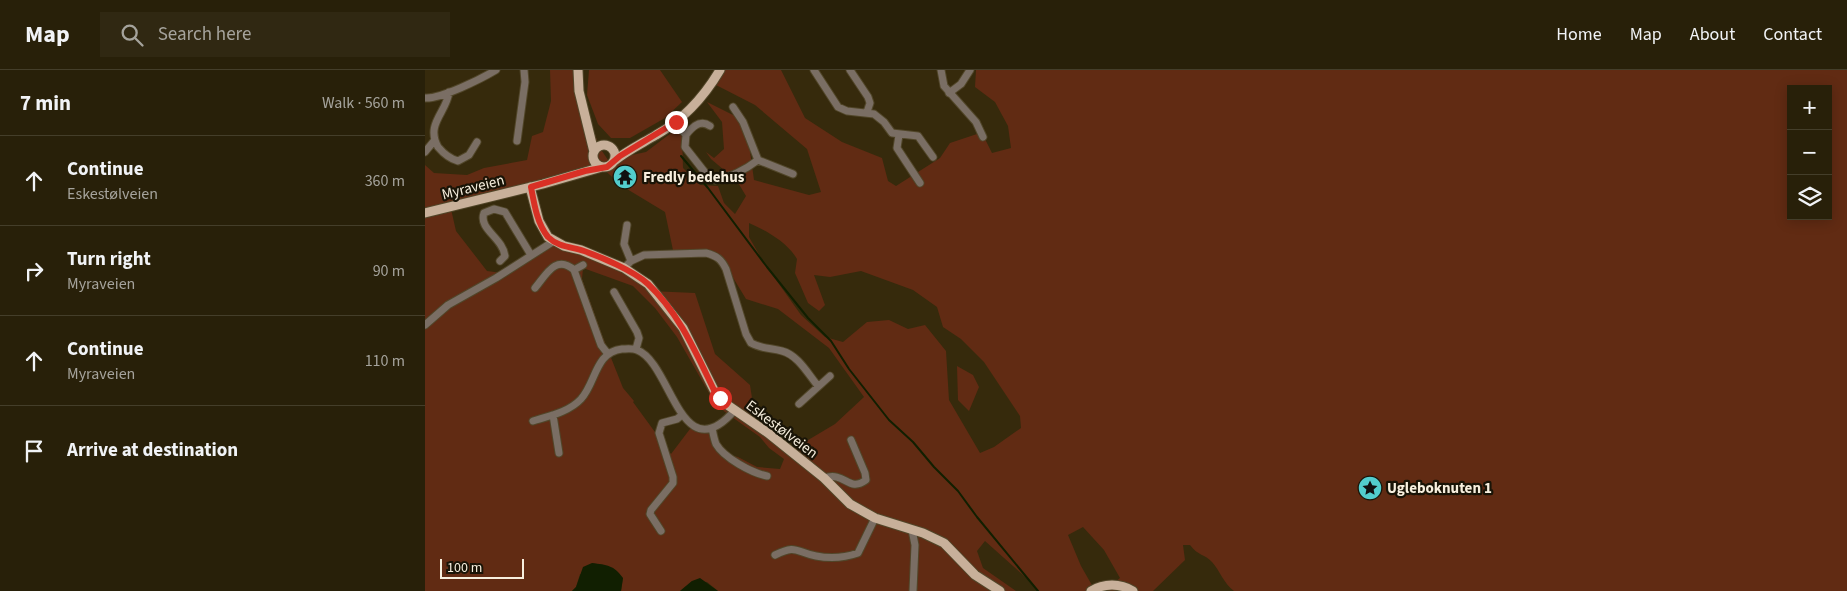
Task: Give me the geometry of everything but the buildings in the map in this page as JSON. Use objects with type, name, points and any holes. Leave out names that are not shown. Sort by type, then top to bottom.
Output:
[{"type":"main road","points":[[578,70],[579,91],[594,161],[602,167],[607,167],[620,156],[676,122],[702,96],[720,70]]},
{"type":"main road","points":[[584,111],[595,136],[614,153],[613,162]]},
{"type":"main road","points":[[593,155],[596,149],[605,146],[621,148],[643,142]]},
{"type":"main road","name":"Myraveien","points":[[558,180],[584,166],[593,155]]},
{"type":"main road","name":"Myraveien","points":[[425,213],[558,180],[602,167]]},
{"type":"main road","points":[[531,187],[539,221],[548,237],[554,241]]},
{"type":"main road","name":"Eskestølveien","points":[[554,241],[624,268],[648,284],[676,318],[689,338],[714,390],[726,404],[768,433],[824,478],[850,504],[875,518],[944,543],[975,575],[1000,591]]},
{"type":"main road","points":[[1091,591],[1102,586],[1117,585],[1133,591]]},
{"type":"street","points":[[425,98],[449,92],[496,70]]},
{"type":"street","points":[[517,141],[525,82],[524,70]]},
{"type":"street","points":[[813,70],[838,107],[847,111],[867,112],[879,117],[892,133],[918,136],[933,157]]},
{"type":"street","points":[[850,70],[868,97],[870,103],[867,112]]},
{"type":"street","points":[[941,70],[944,86],[976,122],[983,137]]},
{"type":"street","points":[[949,92],[961,84],[971,70]]},
{"type":"street","points":[[449,92],[448,100],[436,117],[433,125],[434,141],[451,159],[458,162],[469,155],[477,142]]},
{"type":"street","points":[[733,106],[743,122],[758,160],[793,174]]},
{"type":"street","points":[[676,122],[686,135]]},
{"type":"street","points":[[710,126],[703,122],[691,129],[686,135],[685,147],[707,175],[715,180],[726,178],[747,169],[758,160]]},
{"type":"street","points":[[899,135],[897,148],[920,183]]},
{"type":"street","points":[[425,152],[434,141]]},
{"type":"street","points":[[500,261],[505,256],[503,248],[498,239],[483,224],[482,219],[484,213],[494,209],[505,212],[531,255]]},
{"type":"street","points":[[627,226],[624,244],[631,261]]},
{"type":"street","points":[[425,325],[448,305],[496,278],[554,241]]},
{"type":"street","points":[[624,268],[631,261],[644,255],[706,253],[715,255],[721,260],[726,269],[746,334],[751,344],[767,350],[781,351],[789,354],[818,386]]},
{"type":"street","points":[[535,288],[555,265],[561,263],[568,265],[574,270],[601,345],[608,354]]},
{"type":"street","points":[[574,270],[583,265]]},
{"type":"street","points":[[614,292],[637,332],[639,338],[636,349]]},
{"type":"street","points":[[533,421],[573,406],[580,400],[591,385],[597,368],[608,354],[618,350],[636,349],[652,363],[682,415],[692,425],[699,428],[712,428],[725,421],[735,410]]},
{"type":"street","points":[[799,404],[830,376]]},
{"type":"street","points":[[553,414],[559,452]]},
{"type":"street","points":[[661,531],[651,514],[651,510],[673,484],[659,433],[660,427],[662,423],[677,419],[682,415]]},
{"type":"street","points":[[712,428],[717,445],[721,450],[754,473],[767,476]]},
{"type":"street","points":[[824,478],[832,475],[838,476],[852,484],[860,484],[866,480],[865,473],[851,440]]},
{"type":"street","points":[[775,555],[788,549],[797,549],[813,556],[830,558],[845,557],[858,553],[875,518]]},
{"type":"street","points":[[912,530],[915,545],[913,591]]},
{"type":"shaded area","points":[[550,70],[582,70],[585,107],[600,148],[608,160],[646,152],[679,127],[682,135],[683,168],[700,185],[718,186],[724,203],[735,214],[746,196],[737,181],[711,159],[706,152],[714,158],[724,149],[722,122],[707,102],[737,117],[749,144],[754,180],[809,195],[821,192],[807,149],[755,105],[716,85],[711,89],[723,70],[781,70],[805,118],[842,142],[882,158],[888,181],[896,186],[940,158],[950,143],[977,134],[985,139],[992,153],[1011,148],[1008,126],[995,102],[975,87],[976,70],[1847,70],[1847,591],[1234,591],[1227,585],[1209,559],[1190,545],[1183,545],[1185,560],[1153,591],[1038,591],[1033,584],[985,541],[977,551],[983,568],[1016,591],[718,591],[707,582],[692,581],[680,591],[621,591],[623,578],[580,574],[576,587],[572,591],[425,591],[425,165],[434,173],[467,175],[484,168],[527,160],[532,136],[543,132],[551,101]],"holes":[[[598,164],[622,186],[665,212],[674,255],[712,256],[729,271],[746,299],[778,309],[829,348],[864,397],[835,424],[788,452],[756,424],[750,385],[715,354],[695,293],[650,291],[618,269],[557,243],[502,273],[487,271],[456,231],[451,209]],[[749,223],[769,233],[793,253],[797,259],[795,273],[808,303],[819,311],[825,305],[814,275],[830,277],[861,271],[913,290],[937,307],[943,327],[961,339],[984,362],[1020,416],[1021,428],[994,447],[980,453],[949,400],[946,351],[925,325],[908,329],[889,320],[867,322],[843,342],[825,337],[801,315],[764,263],[749,237]],[[583,268],[633,286],[655,308],[677,337],[713,400],[725,412],[760,437],[769,448],[784,459],[780,469],[757,467],[730,455],[712,433],[693,425],[671,454],[623,388],[582,279]],[[1083,527],[1104,550],[1120,578],[1111,585],[1093,587],[1081,566],[1068,535]]]},
{"type":"shaded area","points":[[589,70],[660,70],[682,102],[665,118],[630,138],[611,138],[598,124],[587,95]]},
{"type":"shaded area","points":[[957,366],[973,375],[979,387],[969,411],[958,400]]},
{"type":"shaded area","points":[[592,563],[606,565],[616,570],[623,578],[621,591],[572,591],[576,587],[583,567]]},
{"type":"shaded area","points":[[700,578],[718,591],[680,591],[692,581]]},
{"type":"waterway","points":[[681,156],[708,188],[808,318],[831,341],[849,369],[889,420],[913,442],[958,491],[1038,591]]},
{"type":"place","name":"Fredly bedehus","points":[[625,177]]},
{"type":"place","name":"Ugleboknuten 1","points":[[1370,488]]},
{"type":"route","points":[[676,122],[620,156],[607,167],[585,171],[531,187],[539,221],[548,237],[564,246],[581,250],[624,268],[648,284],[683,328],[714,390],[720,398]]}]
